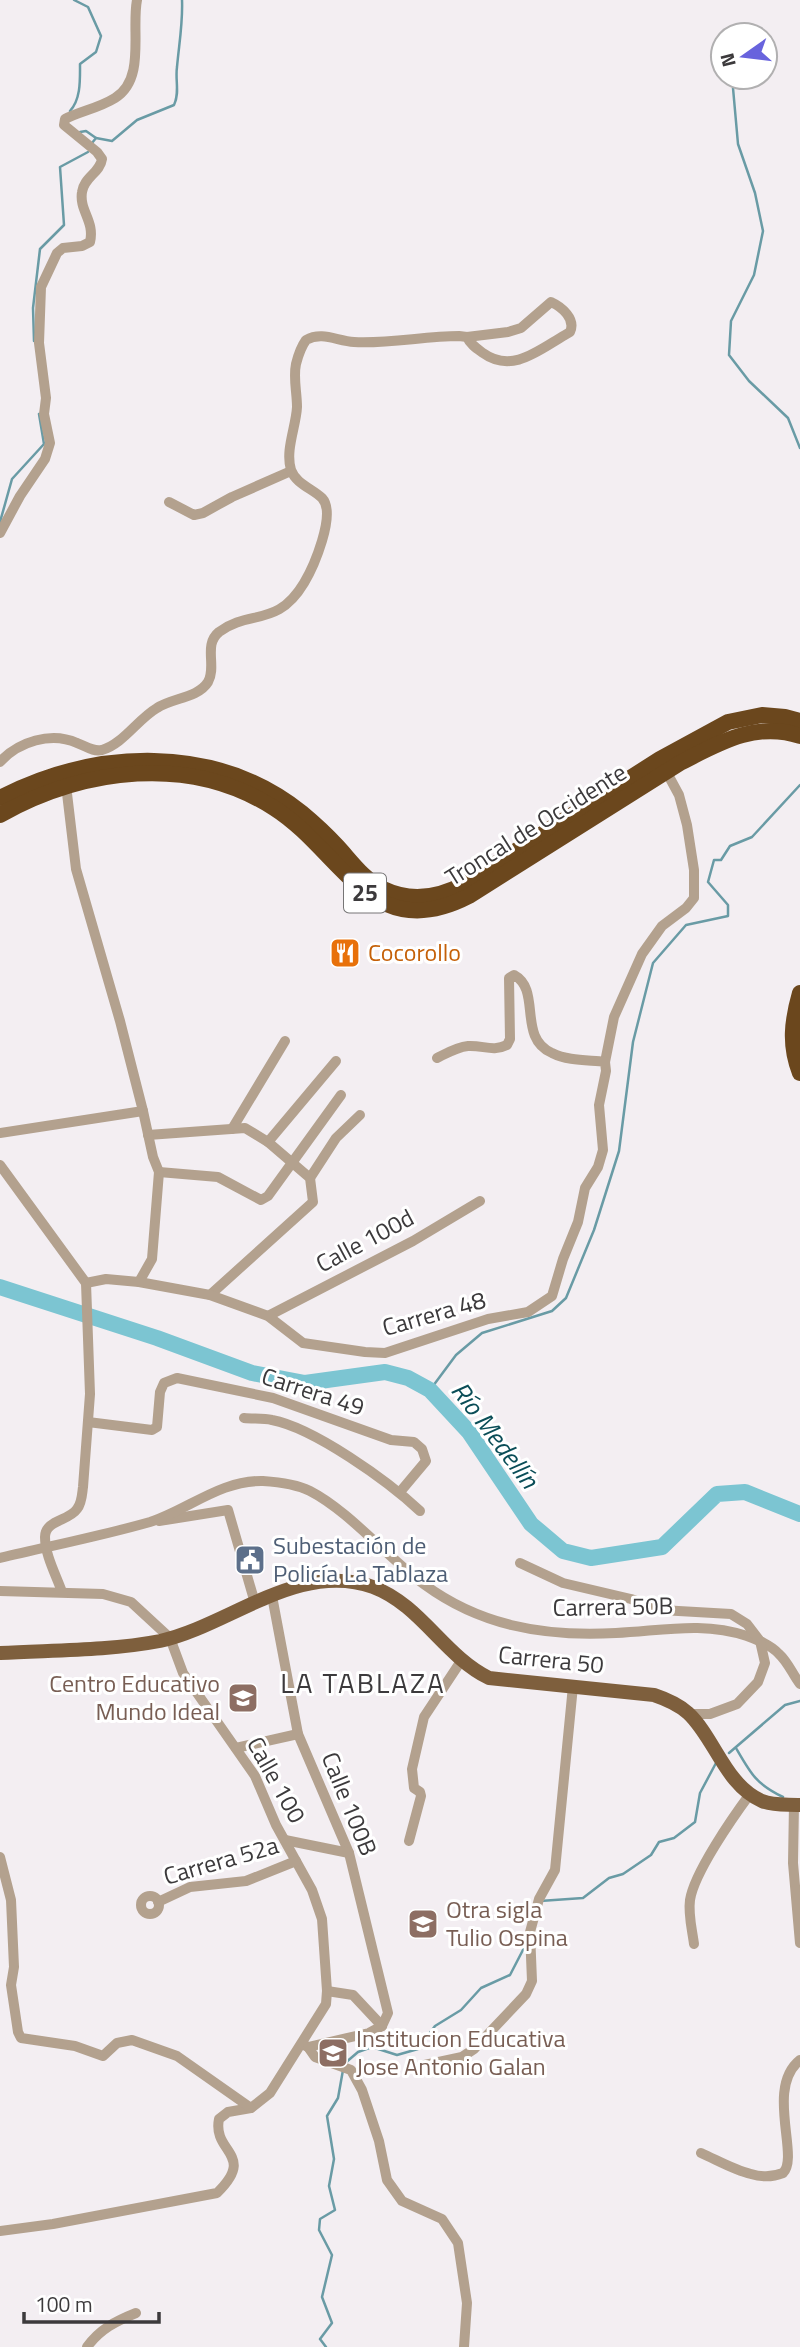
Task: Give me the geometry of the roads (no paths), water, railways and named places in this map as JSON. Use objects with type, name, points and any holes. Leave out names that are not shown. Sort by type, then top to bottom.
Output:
[{"type":"highway","name":"Troncal de Occidente","points":[[0,798],[63,772],[117,761],[146,760],[198,765],[237,776],[281,799],[314,823],[361,874],[381,888],[405,896],[429,897],[464,884],[660,759],[728,722],[762,715],[800,721]]},
{"type":"highway","name":"Troncal de Occidente","points":[[0,815],[46,792],[94,778],[146,772],[170,773],[218,782],[258,798],[291,820],[314,840],[351,882],[374,899],[402,909],[425,910],[448,906],[469,896],[666,771],[711,747],[740,735],[765,730],[800,736]]},
{"type":"highway","points":[[800,993],[793,1016],[792,1032],[794,1055],[800,1073]]},
{"type":"main road","name":"Carrera 50","points":[[0,1653],[134,1645],[170,1638],[299,1586],[336,1580],[370,1586],[402,1602],[461,1661],[496,1680],[654,1695],[669,1700],[690,1714],[727,1769],[750,1794]]},
{"type":"main road","points":[[750,1794],[770,1803],[797,1805]]},
{"type":"street","points":[[0,533],[20,496],[45,459],[50,443],[44,414],[46,398],[39,343],[41,287],[57,253],[63,248],[82,246],[90,242],[92,237],[90,221],[82,201],[82,191],[88,178],[100,167],[102,159],[64,125],[65,119],[111,100],[127,86],[133,68],[137,0]]},
{"type":"street","points":[[0,762],[17,747],[37,740],[71,740],[94,750],[108,747],[157,708],[203,687],[212,672],[211,646],[220,632],[270,615],[287,604],[304,583],[319,549],[328,514],[322,498],[298,480],[292,471],[291,449],[297,408],[296,363],[306,340],[317,335],[369,343],[508,332],[521,328],[551,302],[566,314],[572,323],[570,332],[523,360],[514,362],[505,363],[489,357],[470,343],[467,337]]},
{"type":"street","points":[[169,502],[194,515],[203,513],[292,471]]},
{"type":"street","points":[[437,1058],[462,1047],[496,1049],[507,1045],[510,1039],[509,978],[514,975],[525,986],[531,1024],[541,1047],[552,1054],[571,1059],[605,1062],[614,1017],[642,954],[662,926],[686,908],[694,898],[694,870],[687,825],[679,795],[666,771]]},
{"type":"street","points":[[66,785],[76,869],[159,1172],[152,1259],[139,1282]]},
{"type":"street","points":[[232,1129],[285,1041]]},
{"type":"street","points":[[268,1142],[336,1061]]},
{"type":"street","name":"Carrera 48","points":[[86,1283],[106,1279],[139,1282],[210,1295],[268,1316],[303,1343],[365,1352],[385,1353],[488,1319],[528,1312],[552,1296],[578,1222],[585,1188],[598,1167],[603,1150],[599,1105],[606,1071],[605,1062]]},
{"type":"street","points":[[159,1172],[218,1177],[261,1200],[268,1196],[341,1095]]},
{"type":"street","points":[[0,1133],[143,1111]]},
{"type":"street","points":[[310,1178],[336,1138],[360,1115]]},
{"type":"street","points":[[148,1135],[245,1128],[268,1142],[310,1178],[313,1202],[210,1295]]},
{"type":"street","points":[[0,1165],[86,1283],[88,1422],[81,1501],[77,1510],[46,1529],[46,1547],[62,1592]]},
{"type":"street","name":"Calle 100d","points":[[268,1316],[413,1241],[480,1201]]},
{"type":"street","name":"Carrera 49","points":[[88,1422],[152,1430],[157,1427],[163,1383],[177,1378],[273,1398],[391,1440],[414,1442],[422,1449],[426,1461],[400,1492]]},
{"type":"street","points":[[300,1429],[304,1409]]},
{"type":"street","name":"Carrera 49","points":[[244,1418],[272,1420],[300,1429],[368,1470],[400,1492],[420,1511]]},
{"type":"street","name":"Carrera 50B","points":[[0,1558],[153,1521],[211,1493],[237,1485],[261,1481],[285,1483],[309,1490],[426,1586],[460,1608],[482,1617],[515,1626],[565,1633],[615,1633],[702,1627],[726,1629],[760,1641],[779,1654],[800,1684]]},
{"type":"street","points":[[153,1521],[228,1510],[255,1603]]},
{"type":"street","points":[[520,1563],[563,1583],[631,1599],[661,1611],[731,1614],[747,1624],[760,1641],[765,1663],[758,1682],[737,1704],[710,1714],[690,1714]]},
{"type":"street","name":"Calle 100","points":[[0,1591],[103,1594],[131,1602],[170,1638],[183,1672],[254,1776],[276,1825],[312,1890],[322,1919],[326,2004],[304,2045],[270,2093],[251,2108]]},
{"type":"street","name":"Calle 100B","points":[[272,1596],[299,1734],[349,1853],[388,2012],[382,2026]]},
{"type":"street","points":[[409,1840],[421,1796],[414,1788],[412,1769],[424,1717],[461,1661]]},
{"type":"street","points":[[420,2066],[462,2057],[474,2049],[526,1994],[532,1981],[529,1943],[539,1901],[555,1870],[573,1686]]},
{"type":"street","points":[[236,1748],[299,1734]]},
{"type":"street","points":[[694,1944],[689,1907],[693,1887],[729,1822],[750,1794]]},
{"type":"street","points":[[797,1805],[793,1863],[800,1943]]},
{"type":"street","points":[[285,1840],[349,1853]]},
{"type":"street","points":[[0,1857],[11,1900],[14,1968],[11,1985],[21,2038],[75,2046],[103,2056],[117,2043],[132,2040],[177,2056],[251,2108]]},
{"type":"street","name":"Carrera 52a","points":[[158,1902],[190,1886],[246,1881],[296,1861]]},
{"type":"street","points":[[304,2045],[369,2034],[382,2026],[353,1995],[327,1991]]},
{"type":"street","points":[[304,2045],[315,2057],[351,2070],[362,2090],[379,2141],[387,2180],[402,2201],[442,2219],[458,2243],[467,2302],[464,2347]]},
{"type":"street","points":[[701,2153],[753,2175],[776,2175],[790,2169],[799,2154],[790,2102],[789,2077],[792,2068],[800,2060]]},
{"type":"street","points":[[0,2231],[53,2224],[217,2193],[234,2173],[232,2160],[218,2127],[219,2119],[228,2112],[251,2108]]},
{"type":"street","points":[[87,2347],[96,2335],[114,2322],[136,2313]]},
{"type":"waterway","points":[[70,111],[78,95],[80,64],[96,52],[101,36],[88,7],[74,0]]},
{"type":"waterway","points":[[96,138],[112,141],[137,120],[174,105],[177,96],[182,0]]},
{"type":"waterway","points":[[733,91],[738,144],[755,193],[763,231],[754,275],[731,321],[729,355],[749,381],[788,418],[800,448]]},
{"type":"waterway","points":[[80,132],[86,131],[96,138],[92,143]]},
{"type":"waterway","points":[[34,341],[33,308],[40,249],[64,225],[60,167],[88,152]]},
{"type":"waterway","points":[[0,522],[12,479],[44,444],[39,414]]},
{"type":"waterway","points":[[430,1390],[456,1355],[482,1333],[552,1311],[566,1298],[594,1230],[619,1151],[633,1042],[653,963],[686,925],[728,916],[728,905],[708,882],[714,860],[721,860],[730,846],[752,837],[800,785]]},
{"type":"waterway","name":"Río Medellín","points":[[0,1287],[157,1338],[252,1373],[305,1383],[385,1372],[408,1378],[430,1390],[469,1432],[531,1524],[563,1551],[591,1558],[662,1547],[717,1494],[745,1492],[800,1514]]},
{"type":"waterway","points":[[729,1753],[785,1705],[800,1701]]},
{"type":"waterway","points":[[736,1748],[755,1777],[766,1788],[783,1797]]},
{"type":"waterway","points":[[540,1901],[583,1898],[609,1878],[623,1874],[651,1855],[659,1842],[674,1838],[695,1822],[700,1793],[716,1763]]},
{"type":"waterway","points":[[344,2064],[358,2052],[372,2047],[397,2055],[418,2049],[435,2026],[461,2010],[481,1988],[510,1975],[525,1946]]},
{"type":"waterway","points":[[326,2347],[320,2339],[332,2323],[322,2297],[332,2255],[319,2230],[320,2219],[335,2210],[329,2186],[334,2159],[327,2116],[338,2098],[343,2070]]},
{"type":"place","name":"Cocorollo","points":[[345,953]]},
{"type":"place","name":"Subestación de Policía La Tablaza","points":[[250,1560]]},
{"type":"place","name":"Centro Educativo Mundo Ideal","points":[[243,1698]]},
{"type":"place","name":"Otra sigla Tulio Ospina","points":[[423,1924]]},
{"type":"place","name":"Institucion Educativa Jose Antonio Galan","points":[[333,2053]]},
{"type":"district","name":"LA TABLAZA","points":[[363,1683]]}]
